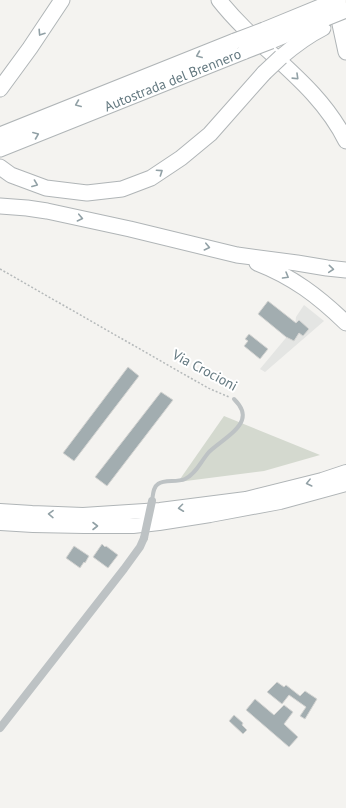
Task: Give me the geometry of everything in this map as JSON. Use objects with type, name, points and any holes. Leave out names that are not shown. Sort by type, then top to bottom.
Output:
[{"type":"highway","points":[[0,89],[62,0]]},
{"type":"highway","points":[[219,0],[243,27],[317,97],[346,141]]},
{"type":"highway","points":[[328,7],[346,18]]},
{"type":"highway","points":[[328,7],[346,52]]},
{"type":"highway","points":[[0,167],[12,175],[46,188],[87,193],[122,189],[151,178],[181,158],[210,134],[264,73],[297,43],[311,34],[328,7]]},
{"type":"highway","name":"Autostrada del Brennero","points":[[0,135],[240,46],[268,35],[328,7]]},
{"type":"highway","name":"Autostrada del Brennero","points":[[268,35],[278,23],[328,7],[346,10]]},
{"type":"highway","name":"Autostrada del Brennero","points":[[0,149],[240,46]]},
{"type":"highway","points":[[0,206],[47,211],[237,255],[346,270]]},
{"type":"highway","points":[[237,255],[274,270],[300,285],[327,305],[346,323]]},
{"type":"highway","points":[[0,511],[83,515],[160,510],[246,499],[322,480],[346,472]]},
{"type":"highway","points":[[0,522],[32,525],[84,526],[133,526],[152,524],[280,502],[346,484]]},
{"type":"street","name":"Via Crocioni","points":[[0,728],[140,547],[144,538],[152,501]]},
{"type":"lane","name":"Via Crocioni","points":[[152,501],[155,487],[159,483],[185,479],[196,470],[209,452],[237,429],[242,421],[243,415],[242,410],[234,399]]},
{"type":"path","name":"Via Crocioni","points":[[0,269],[208,388],[234,399]]},
{"type":"shaded area","points":[[304,305],[324,321],[265,372],[260,369],[295,327],[296,317]]},
{"type":"shaded area","points":[[224,416],[320,455],[264,471],[178,482]]},
{"type":"building","points":[[268,301],[296,323],[299,320],[309,329],[303,336],[299,333],[294,341],[286,337],[258,314]]},
{"type":"building","points":[[249,334],[268,349],[260,359],[244,346],[248,341],[245,339]]},
{"type":"building","points":[[128,367],[139,376],[74,461],[63,453]]},
{"type":"building","points":[[161,392],[173,400],[107,486],[95,477]]},
{"type":"building","points":[[102,544],[118,555],[108,568],[93,557]]},
{"type":"building","points":[[74,546],[89,556],[80,568],[66,558]]},
{"type":"building","points":[[277,682],[284,687],[286,685],[300,696],[305,691],[317,699],[305,719],[300,716],[306,707],[289,695],[282,704],[267,692]]},
{"type":"building","points":[[255,699],[274,715],[284,705],[293,712],[284,724],[298,737],[289,747],[246,710]]},
{"type":"building","points":[[234,715],[243,723],[242,725],[247,730],[243,734],[229,721]]}]
